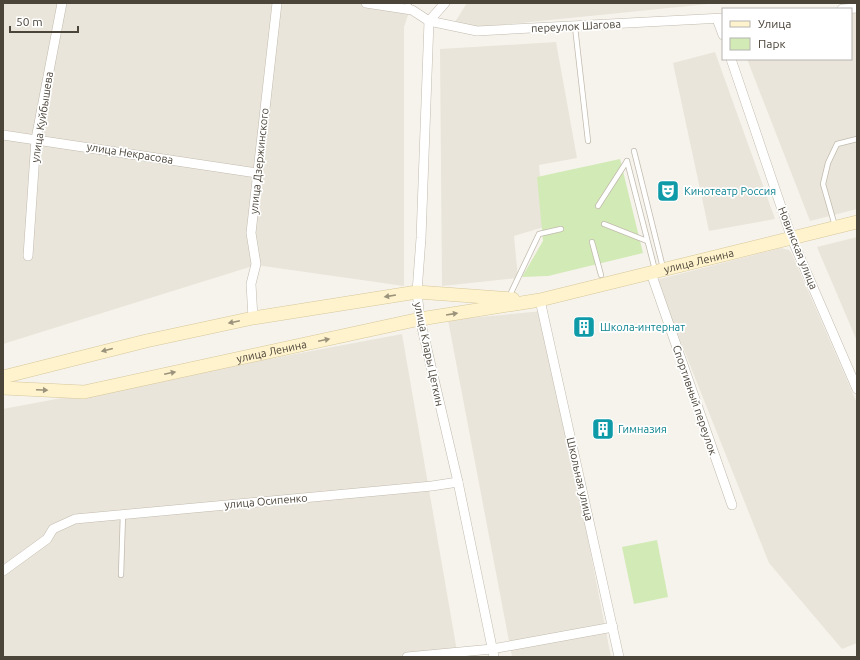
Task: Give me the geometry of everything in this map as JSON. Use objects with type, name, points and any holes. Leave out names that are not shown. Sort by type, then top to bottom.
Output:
[{"type":"main road","name":"улица Ленина","points":[[3,388],[84,392],[420,319],[540,300],[857,222]]},
{"type":"main road","name":"улица Ленина","points":[[3,377],[146,341],[253,318],[416,292],[540,300]]},
{"type":"street","name":"улица Куйбышева","points":[[28,256],[36,138],[62,3]]},
{"type":"street","name":"улица Дзержинского","points":[[253,318],[250,284],[256,264],[251,233],[277,3]]},
{"type":"street","points":[[366,3],[411,5],[429,21],[445,3]]},
{"type":"street","points":[[720,19],[722,30]]},
{"type":"street","name":"переулок Шагова","points":[[429,21],[477,31],[720,19]]},
{"type":"street","name":"улица Клары Цеткин","points":[[429,21],[421,238],[416,292],[420,319],[458,482],[493,653]]},
{"type":"street","name":"Новинская улица","points":[[731,60],[792,238],[857,389]]},
{"type":"street","name":"улица Некрасова","points":[[3,135],[36,138],[257,173]]},
{"type":"street","name":"Спортивный переулок","points":[[656,272],[732,505]]},
{"type":"street","name":"Школьная улица","points":[[540,300],[619,657]]},
{"type":"street","name":"улица Осипенко","points":[[3,571],[47,540],[53,528],[74,519],[432,486],[458,482]]},
{"type":"street","points":[[407,657],[493,653],[613,627]]},
{"type":"lane","points":[[575,27],[588,141]]},
{"type":"lane","points":[[836,227],[823,184],[828,163],[837,144],[857,139]]},
{"type":"lane","points":[[634,151],[656,272]]},
{"type":"lane","points":[[598,206],[627,161],[656,272]]},
{"type":"lane","points":[[604,224],[647,241]]},
{"type":"lane","points":[[508,299],[538,234],[561,229]]},
{"type":"lane","points":[[592,242],[601,275]]},
{"type":"lane","points":[[121,575],[123,514]]},
{"type":"shaded area","points":[[3,3],[412,3],[404,27],[404,286],[256,265],[3,344]]},
{"type":"shaded area","points":[[467,3],[718,3],[450,30]]},
{"type":"shaded area","points":[[857,12],[857,209],[810,221],[747,60],[852,60],[852,13]]},
{"type":"shaded area","points":[[556,42],[577,158],[539,165],[544,227],[514,236],[518,278],[442,286],[440,49]]},
{"type":"shaded area","points":[[715,52],[775,219],[709,231],[673,63]]},
{"type":"shaded area","points":[[857,237],[857,341],[817,247]]},
{"type":"shaded area","points":[[781,248],[789,250],[792,254],[857,403],[857,643],[842,649],[769,563],[656,280]]},
{"type":"shaded area","points":[[543,311],[611,657],[512,657],[448,320]]},
{"type":"shaded area","points":[[402,334],[458,657],[3,657],[3,409]]},
{"type":"green space","points":[[620,159],[643,253],[548,276],[522,277],[543,241],[537,177]]},
{"type":"green space","points":[[657,540],[668,597],[634,604],[622,547]]},
{"type":"place","name":"Кинотеатр Россия","points":[[668,191]]},
{"type":"place","name":"Школа-интернат","points":[[584,327]]},
{"type":"place","name":"Гимназия","points":[[603,429]]}]
